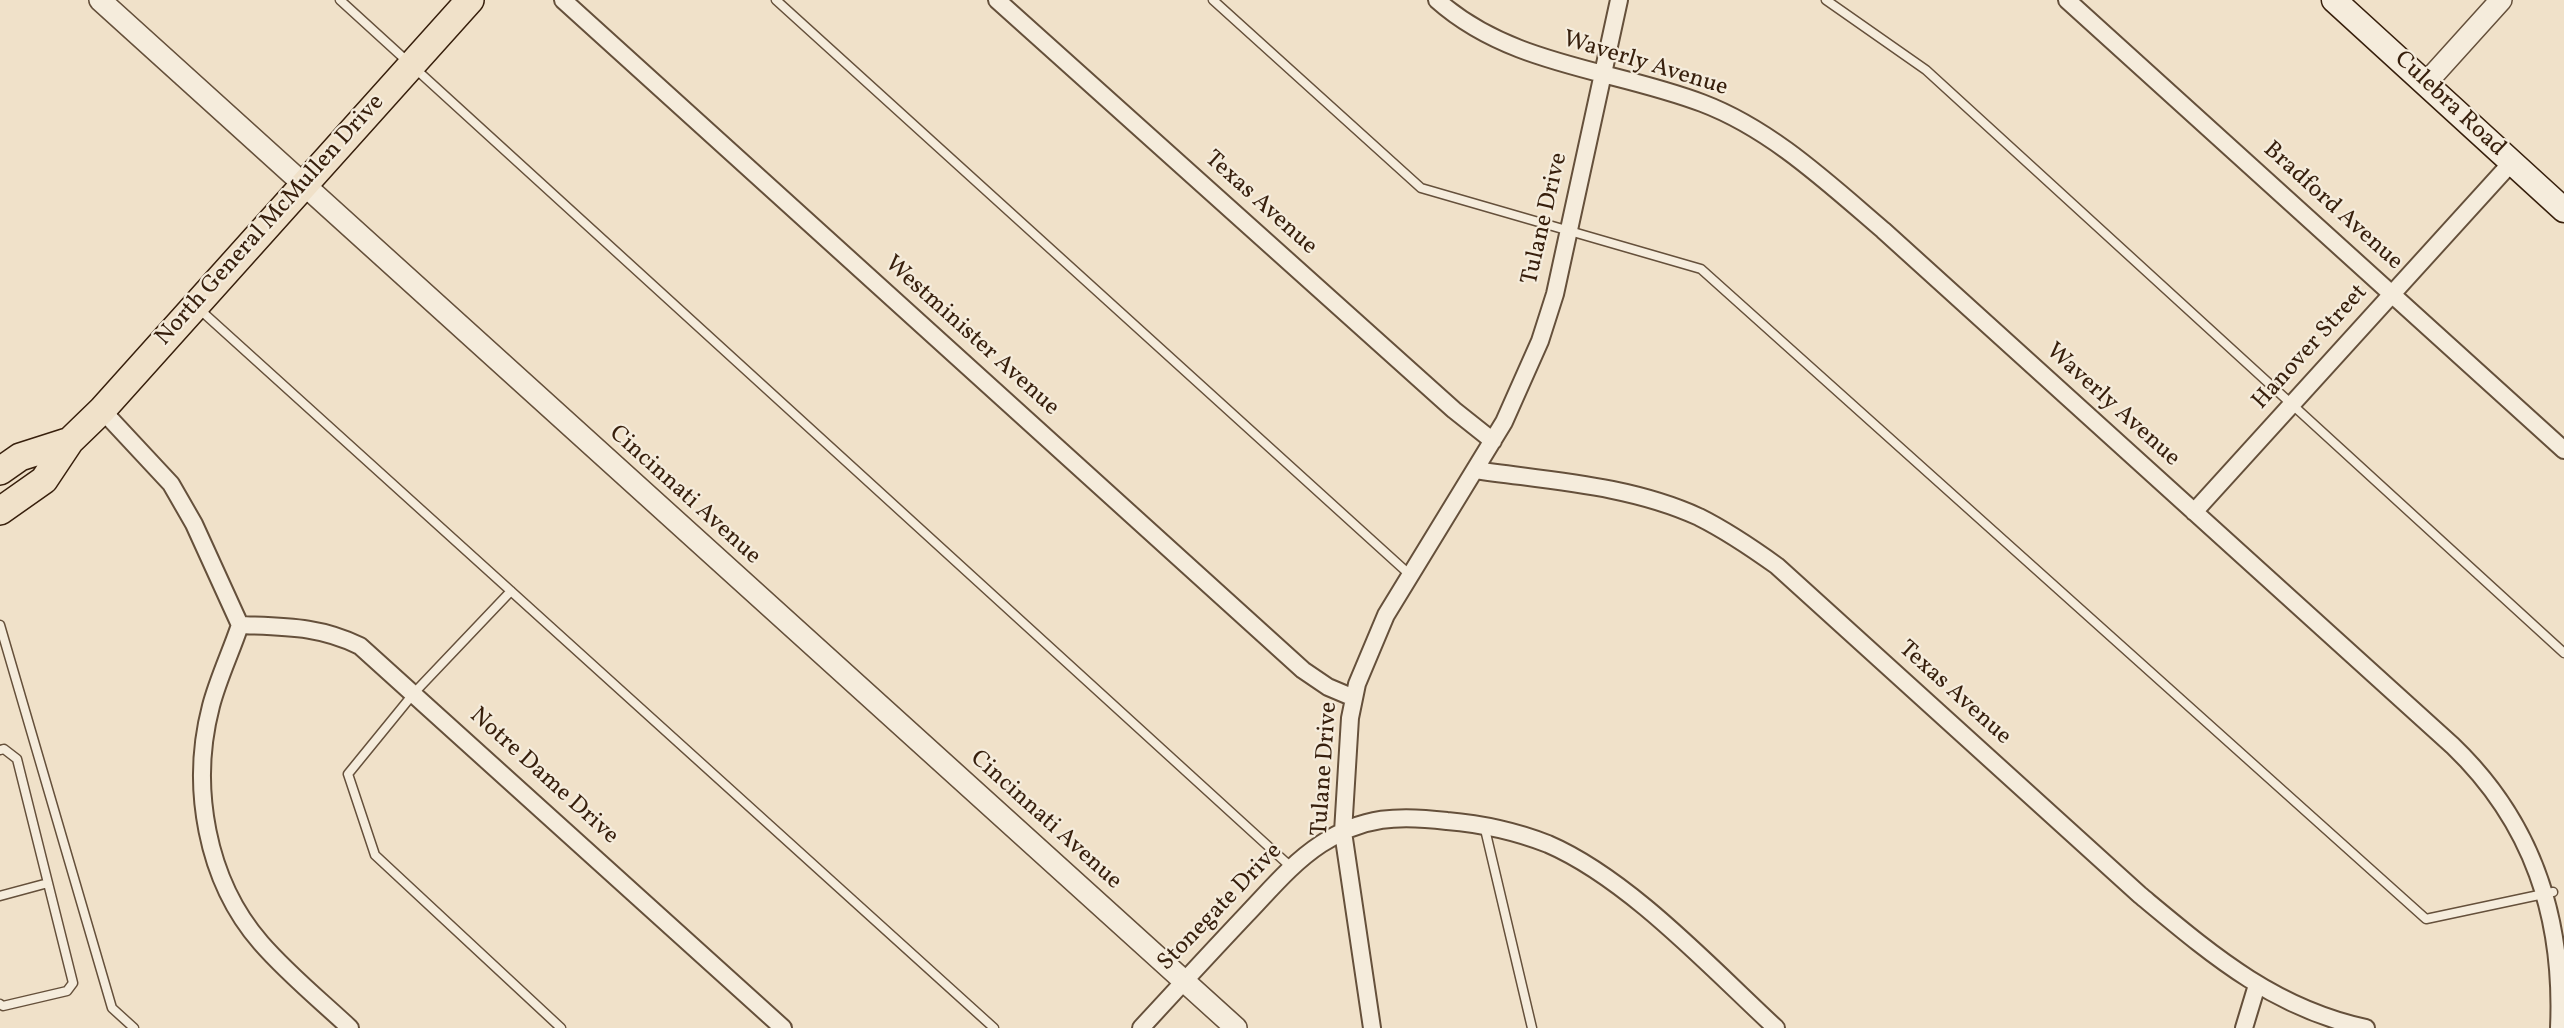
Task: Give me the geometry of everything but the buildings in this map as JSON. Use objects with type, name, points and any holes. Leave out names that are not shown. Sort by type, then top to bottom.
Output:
[{"type":"main road","name":"North General McMullen Drive","points":[[0,511],[44,480],[70,441],[102,410],[470,0]]},
{"type":"main road","name":"Culebra Road","points":[[2334,0],[2564,210]]},
{"type":"main road","name":"North General McMullen Drive","points":[[0,471],[20,457],[70,441]]},
{"type":"street","name":"Cincinnati Avenue","points":[[100,0],[1236,1028]]},
{"type":"street","name":"Westminister Avenue","points":[[563,0],[1303,670],[1328,687],[1354,698]]},
{"type":"street","name":"Texas Avenue","points":[[997,0],[1454,410],[1493,441]]},
{"type":"street","name":"Waverly Avenue","points":[[1437,0],[1478,30],[1513,47],[1702,103],[1743,122],[1793,155],[1883,230],[2479,771],[2522,828],[2553,892],[2560,928],[2564,977],[2559,1028]]},
{"type":"street","name":"Tulane Drive","points":[[1372,1028],[1343,832],[1350,718],[1354,698],[1368,656],[1409,574],[1493,441],[1540,341],[1554,294],[1619,0]]},
{"type":"street","name":"Bradford Avenue","points":[[2067,0],[2564,450]]},
{"type":"street","points":[[2426,82],[2501,0]]},
{"type":"street","name":"Hanover Street","points":[[2194,512],[2512,162]]},
{"type":"street","points":[[102,410],[171,484],[194,524],[240,625],[211,704],[205,731],[202,787],[210,842],[230,894],[260,941],[291,974],[350,1028]]},
{"type":"street","name":"Texas Avenue","points":[[1475,470],[1614,490],[1698,517],[1742,540],[1785,574],[2140,895],[2231,969],[2301,1009],[2366,1028]]},
{"type":"street","name":"Notre Dame Drive","points":[[240,625],[287,627],[333,633],[360,646],[783,1028]]},
{"type":"street","points":[[1343,832],[1379,818],[1427,818],[1485,825],[1549,845],[1575,858],[1634,898],[1776,1028]]},
{"type":"street","name":"Stonegate Drive","points":[[1141,1028],[1291,867],[1323,843],[1343,832]]},
{"type":"street","points":[[2244,1028],[2257,985]]},
{"type":"lane","points":[[340,0],[1291,867]]},
{"type":"lane","points":[[776,0],[1409,574]]},
{"type":"lane","points":[[1213,0],[1421,188],[1701,269],[2426,919],[2553,892]]},
{"type":"lane","points":[[1826,0],[1926,70],[2564,653]]},
{"type":"lane","points":[[195,305],[993,1028]]},
{"type":"lane","points":[[511,591],[414,693],[348,774],[375,855],[561,1028]]},
{"type":"lane","points":[[0,625],[112,1008],[134,1028]]},
{"type":"lane","points":[[0,750],[4,750],[17,759],[73,983],[67,992],[3,1006],[0,1004]]},
{"type":"lane","points":[[1485,825],[1532,1028]]},
{"type":"lane","points":[[0,896],[48,883]]}]
